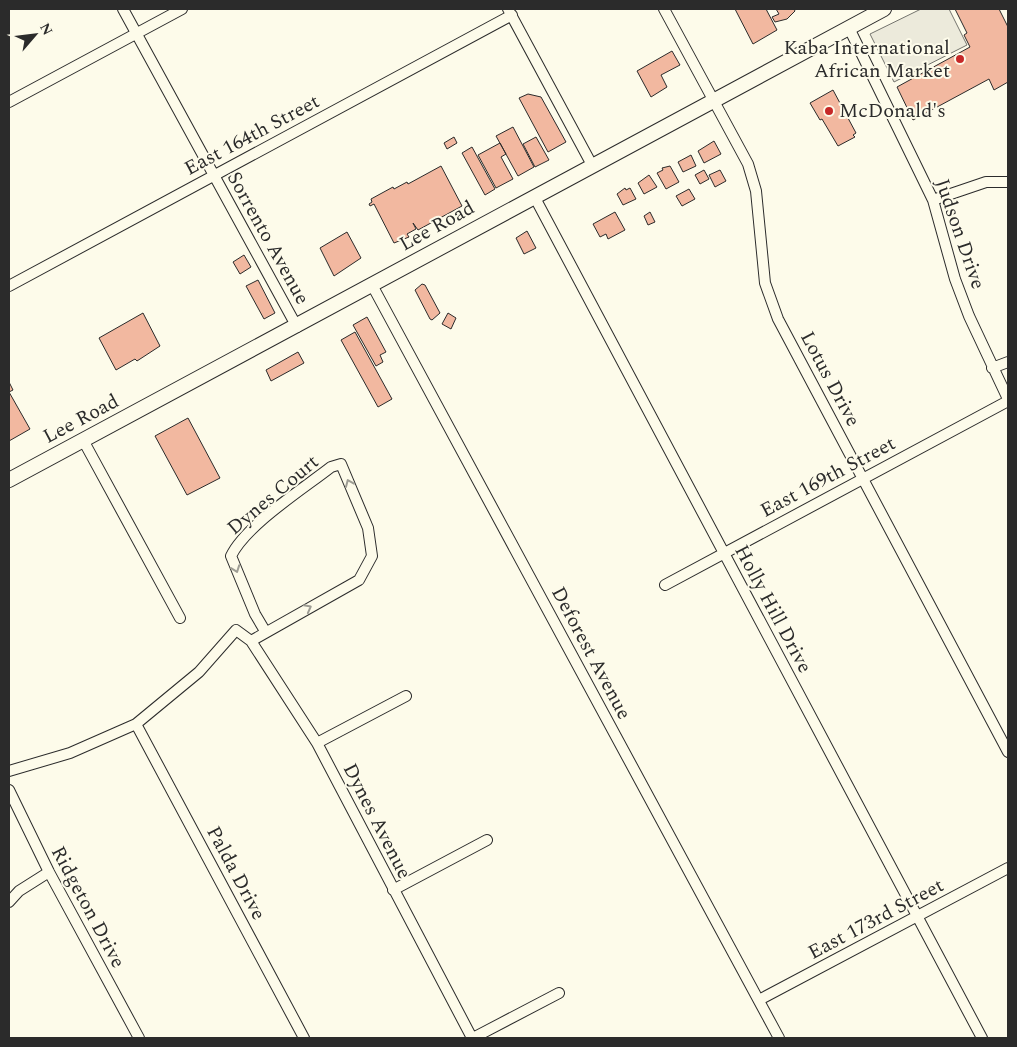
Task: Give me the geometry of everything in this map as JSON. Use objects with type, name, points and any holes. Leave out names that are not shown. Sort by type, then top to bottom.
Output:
[{"type":"main road","name":"Lee Road","points":[[9,480],[297,326],[534,196],[850,28],[867,13],[884,9]]},
{"type":"street","name":"Sorrento Avenue","points":[[124,9],[297,326]]},
{"type":"street","points":[[9,102],[182,9]]},
{"type":"street","name":"Lotus Drive","points":[[664,9],[748,164],[756,191],[765,283],[778,320],[1008,752]]},
{"type":"street","points":[[510,12],[592,165]]},
{"type":"street","name":"East 164th Street","points":[[9,286],[510,12]]},
{"type":"street","name":"Judson Drive","points":[[850,28],[933,200],[955,279],[992,368],[1008,400]]},
{"type":"street","points":[[933,200],[986,182],[1008,182]]},
{"type":"street","name":"Holly Hill Drive","points":[[534,196],[982,1038]]},
{"type":"street","name":"Deforest Avenue","points":[[372,285],[779,1038]]},
{"type":"street","points":[[992,368],[1008,362]]},
{"type":"street","name":"East 169th Street","points":[[665,584],[1008,400]]},
{"type":"street","points":[[83,440],[180,618]]},
{"type":"street","name":"Dynes Court","points":[[251,641],[265,631],[359,580],[372,556],[368,528],[341,464],[332,467],[269,516],[237,543],[231,556],[254,614],[265,631]]},
{"type":"street","name":"Dynes Avenue","points":[[136,724],[198,672],[236,630],[251,641],[317,743],[392,890],[472,1038]]},
{"type":"street","points":[[317,743],[406,696]]},
{"type":"street","points":[[9,770],[70,753],[136,724]]},
{"type":"street","name":"Palda Drive","points":[[136,724],[304,1038]]},
{"type":"street","name":"Ridgeton Drive","points":[[9,790],[49,872],[139,1038]]},
{"type":"street","points":[[392,890],[487,840]]},
{"type":"street","name":"East 173rd Street","points":[[759,1000],[917,918],[1008,868]]},
{"type":"street","points":[[9,902],[19,891],[49,872]]},
{"type":"street","points":[[472,1038],[559,993]]},
{"type":"shaded area","points":[[921,9],[949,9],[967,45],[894,82],[870,34]]},
{"type":"building","points":[[735,9],[766,9],[777,30],[753,44]]},
{"type":"building","points":[[776,9],[794,9],[795,11],[787,19],[775,22],[772,17],[779,14]]},
{"type":"building","points":[[955,9],[999,9],[1008,27],[1008,82],[994,90],[989,79],[913,120],[897,87],[970,47],[964,35],[967,33]]},
{"type":"building","points":[[672,51],[680,65],[661,75],[667,87],[651,97],[637,71]]},
{"type":"building","name":"McDonald's","points":[[833,90],[856,133],[853,135],[855,137],[838,146],[810,103]]},
{"type":"building","points":[[528,94],[541,97],[566,142],[548,152],[519,98]]},
{"type":"building","points":[[513,127],[534,167],[518,176],[496,136]]},
{"type":"building","points":[[454,137],[457,143],[447,149],[444,143]]},
{"type":"building","points":[[536,137],[549,160],[535,167],[523,144]]},
{"type":"building","points":[[714,141],[721,154],[704,163],[698,151]]},
{"type":"building","points":[[500,143],[506,154],[501,157],[513,179],[496,188],[478,155]]},
{"type":"building","points":[[472,147],[495,189],[485,195],[462,153]]},
{"type":"building","points":[[691,155],[696,166],[683,172],[678,162]]},
{"type":"building","points":[[441,166],[462,206],[418,230],[413,223],[416,229],[407,234],[409,237],[394,243],[374,204],[370,206],[371,199],[393,187],[394,189],[407,182],[408,184]]},
{"type":"building","points":[[670,166],[679,182],[666,189],[657,173],[663,170],[662,168]]},
{"type":"building","points":[[704,170],[709,179],[700,184],[695,175]]},
{"type":"building","points":[[720,170],[726,181],[715,187],[709,175]]},
{"type":"building","points":[[649,175],[657,187],[644,194],[638,183]]},
{"type":"building","points":[[625,188],[626,190],[630,188],[636,199],[623,205],[617,194]]},
{"type":"building","points":[[689,189],[695,199],[682,206],[676,196]]},
{"type":"building","points":[[615,212],[625,230],[608,239],[606,234],[600,237],[593,224]]},
{"type":"building","points":[[650,212],[655,222],[648,225],[644,216]]},
{"type":"building","points":[[527,231],[536,248],[524,254],[516,238]]},
{"type":"building","points":[[347,232],[361,258],[334,276],[320,248]]},
{"type":"building","points":[[244,255],[251,267],[240,274],[233,262]]},
{"type":"building","points":[[258,280],[275,313],[264,319],[246,286]]},
{"type":"building","points":[[422,284],[425,285],[440,313],[432,320],[415,290]]},
{"type":"building","points":[[143,313],[160,346],[137,361],[135,359],[116,370],[99,338]]},
{"type":"building","points":[[448,313],[456,318],[451,329],[442,324]]},
{"type":"building","points":[[367,317],[386,352],[380,355],[383,362],[376,366],[353,325]]},
{"type":"building","points":[[355,332],[392,399],[378,407],[341,340]]},
{"type":"building","points":[[298,352],[304,363],[271,381],[266,370]]},
{"type":"building","points":[[9,382],[13,390],[9,392]]},
{"type":"building","points":[[9,392],[30,429],[9,441]]},
{"type":"building","points":[[188,418],[220,478],[187,495],[155,436]]},
{"type":"place","name":"Kaba International African Market","points":[[960,59]]},
{"type":"place","name":"McDonald's","points":[[829,111]]}]
